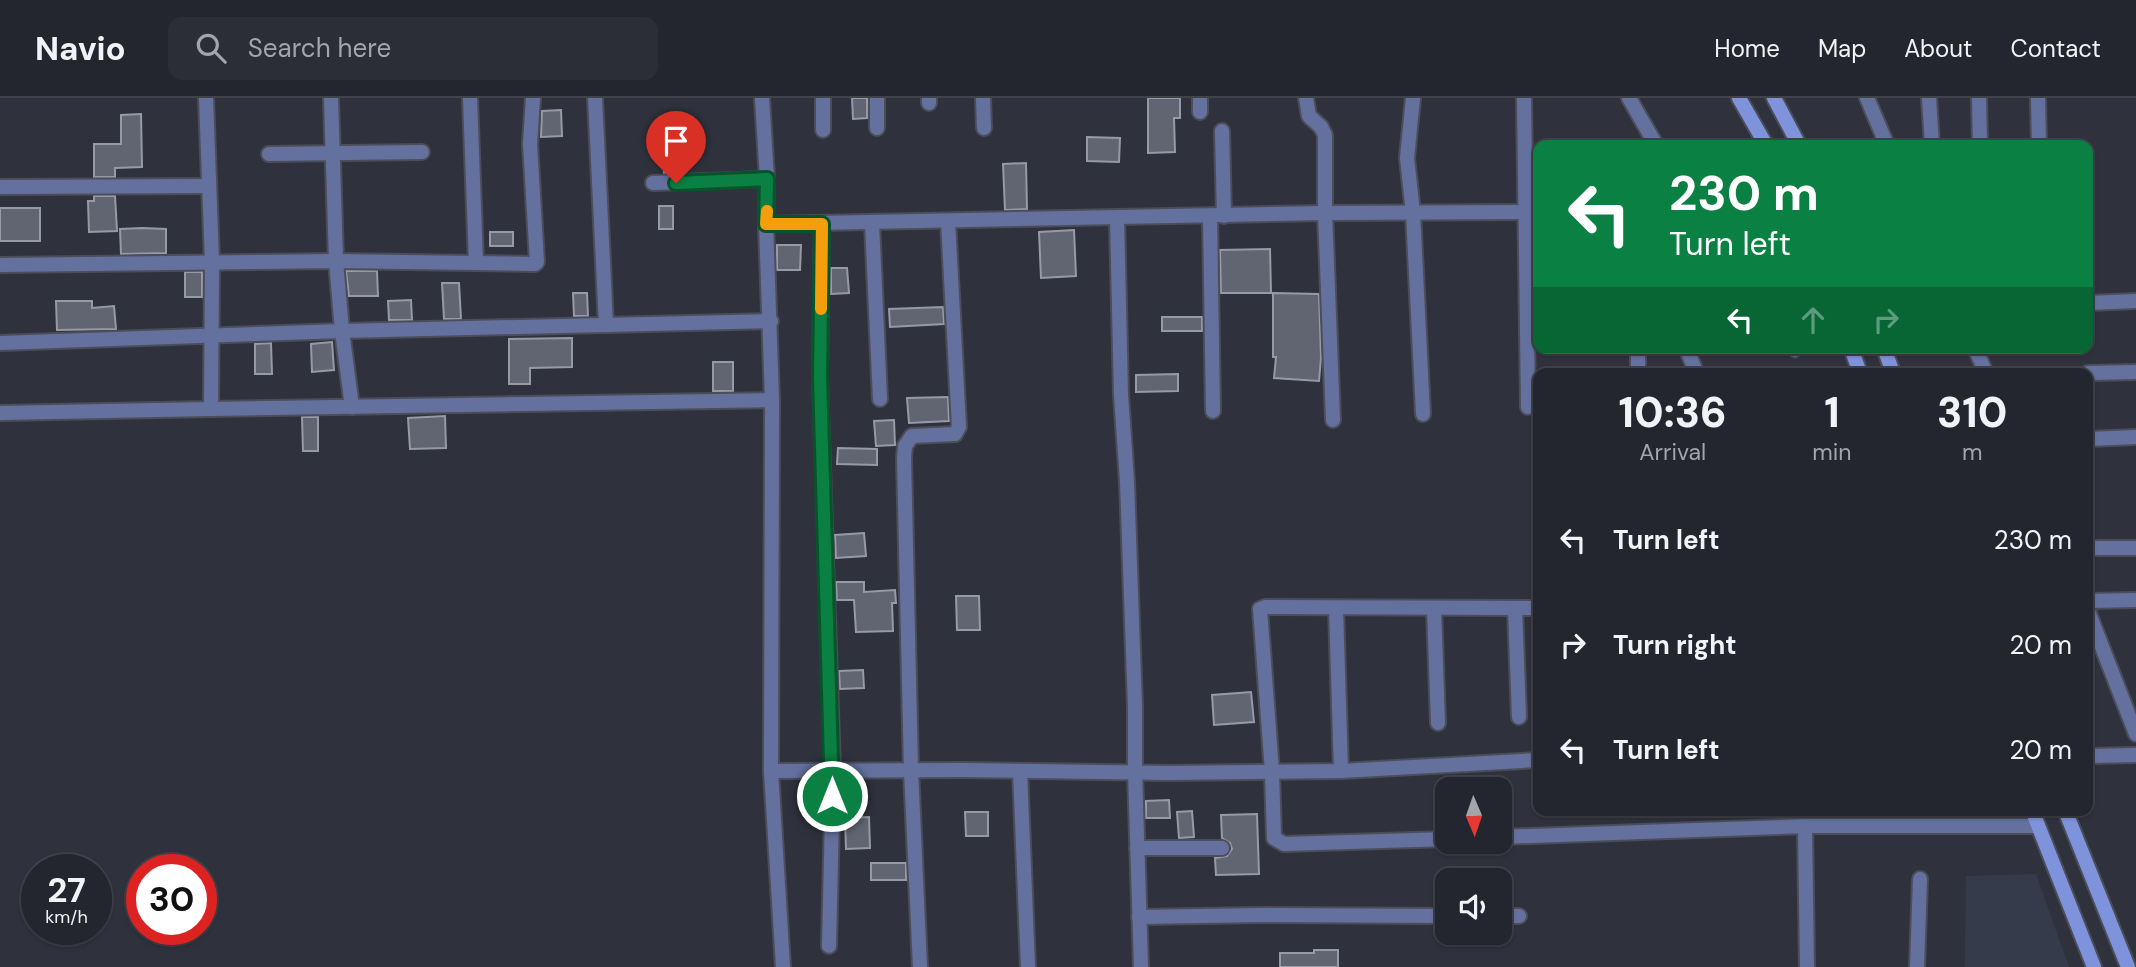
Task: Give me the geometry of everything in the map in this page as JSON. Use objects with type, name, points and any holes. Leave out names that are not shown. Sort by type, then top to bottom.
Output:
[{"type":"main road","points":[[1774,98],[1796,140]]},
{"type":"main road","points":[[1743,99],[1764,140]]},
{"type":"main road","points":[[2034,816],[2094,967]]},
{"type":"main road","points":[[2067,816],[2128,967]]},
{"type":"street","points":[[206,98],[212,262],[211,409]]},
{"type":"street","points":[[331,98],[336,261],[352,407]]},
{"type":"street","points":[[470,98],[476,263]]},
{"type":"street","points":[[0,265],[336,261],[531,264],[537,262],[530,144],[533,98]]},
{"type":"street","points":[[595,98],[606,325]]},
{"type":"street","points":[[762,98],[771,321],[771,771],[783,967]]},
{"type":"street","points":[[823,98],[823,130]]},
{"type":"street","points":[[877,98],[877,128]]},
{"type":"street","points":[[983,98],[984,128]]},
{"type":"street","points":[[1306,98],[1309,116],[1325,135],[1325,213],[1333,420]]},
{"type":"street","points":[[1413,98],[1407,158],[1413,213],[1423,414]]},
{"type":"street","points":[[1524,98],[1531,212],[1528,407]]},
{"type":"street","points":[[1629,98],[1653,140]]},
{"type":"street","points":[[1867,98],[1885,140]]},
{"type":"street","points":[[1929,98],[1932,140]]},
{"type":"street","points":[[1979,98],[1980,140]]},
{"type":"street","points":[[2038,98],[2039,140]]},
{"type":"street","points":[[1213,411],[1217,216],[1222,131]]},
{"type":"street","points":[[269,154],[422,152]]},
{"type":"street","points":[[653,183],[767,179]]},
{"type":"street","points":[[0,187],[209,186]]},
{"type":"street","points":[[766,224],[1325,213],[1531,212]]},
{"type":"street","points":[[1117,218],[1121,395],[1135,707],[1141,967]]},
{"type":"street","points":[[920,967],[911,770],[904,458],[908,439],[912,436],[955,434],[959,427],[948,221]]},
{"type":"street","points":[[872,223],[880,399]]},
{"type":"street","points":[[822,224],[820,377],[832,771],[828,946]]},
{"type":"street","points":[[2093,303],[2136,301]]},
{"type":"street","points":[[0,343],[342,331],[771,321]]},
{"type":"street","points":[[2093,373],[2136,372]]},
{"type":"street","points":[[0,413],[772,400]]},
{"type":"street","points":[[2093,439],[2136,438]]},
{"type":"street","points":[[2093,548],[2136,548]]},
{"type":"street","points":[[2093,601],[2136,600]]},
{"type":"street","points":[[1336,608],[1341,771]]},
{"type":"street","points":[[1434,608],[1438,723]]},
{"type":"street","points":[[1515,608],[1519,717]]},
{"type":"street","points":[[1435,839],[1283,844],[1274,838],[1260,609],[1533,608]]},
{"type":"street","points":[[2093,624],[2136,734]]},
{"type":"street","points":[[2093,756],[2136,755]]},
{"type":"street","points":[[771,771],[1272,772],[1533,760]]},
{"type":"street","points":[[1020,771],[1028,967]]},
{"type":"street","points":[[1805,826],[1807,967]]},
{"type":"street","points":[[1512,837],[1805,826],[2038,826]]},
{"type":"street","points":[[1137,848],[1222,848]]},
{"type":"street","points":[[1917,967],[1920,879]]},
{"type":"street","points":[[1139,917],[1435,916]]},
{"type":"street","points":[[1512,916],[1518,916]]},
{"type":"shaded area","points":[[2036,874],[2069,967],[1965,967],[1966,876]]},
{"type":"building","points":[[852,98],[867,98],[867,118],[853,119]]},
{"type":"building","points":[[1148,98],[1180,98],[1180,118],[1174,118],[1175,152],[1148,153]]},
{"type":"building","points":[[561,110],[562,136],[541,137],[542,111]]},
{"type":"building","points":[[141,114],[142,167],[115,168],[115,177],[94,177],[94,144],[121,144],[121,115]]},
{"type":"building","points":[[1087,137],[1120,138],[1119,162],[1087,161]]},
{"type":"building","points":[[678,160],[679,172],[664,173],[663,161]]},
{"type":"building","points":[[1026,163],[1027,209],[1005,210],[1003,164]]},
{"type":"building","points":[[94,196],[115,196],[117,231],[89,232],[88,201],[94,201]]},
{"type":"building","points":[[659,206],[673,206],[673,229],[659,229]]},
{"type":"building","points":[[0,208],[40,208],[40,241],[0,241]]},
{"type":"building","points":[[120,229],[166,229],[166,253],[121,254]]},
{"type":"building","points":[[1074,230],[1076,276],[1041,278],[1039,232]]},
{"type":"building","points":[[490,232],[513,232],[513,246],[490,246]]},
{"type":"building","points":[[777,245],[801,245],[800,270],[777,270]]},
{"type":"building","points":[[1270,249],[1271,293],[1221,293],[1220,250]]},
{"type":"building","points":[[831,268],[847,268],[849,293],[831,294]]},
{"type":"building","points":[[346,271],[377,271],[378,296],[349,296]]},
{"type":"building","points":[[185,272],[202,272],[202,297],[185,297]]},
{"type":"building","points":[[442,283],[459,283],[461,319],[444,319]]},
{"type":"building","points":[[573,293],[587,293],[588,316],[574,316]]},
{"type":"building","points":[[1273,293],[1319,294],[1319,381],[1274,378],[1276,357],[1273,357]]},
{"type":"building","points":[[411,300],[412,320],[389,320],[388,301]]},
{"type":"building","points":[[56,301],[92,301],[92,308],[114,306],[116,329],[57,330]]},
{"type":"building","points":[[943,307],[944,324],[890,327],[889,309]]},
{"type":"building","points":[[1162,317],[1202,317],[1202,331],[1162,331]]},
{"type":"building","points":[[572,338],[572,367],[530,368],[530,384],[509,384],[509,339]]},
{"type":"building","points":[[332,342],[334,370],[312,372],[311,344]]},
{"type":"building","points":[[271,343],[272,374],[255,374],[255,344]]},
{"type":"building","points":[[713,362],[733,362],[733,391],[713,391]]},
{"type":"building","points":[[1178,374],[1178,391],[1136,392],[1136,375]]},
{"type":"building","points":[[948,397],[949,421],[909,423],[907,398]]},
{"type":"building","points":[[445,416],[446,448],[410,449],[408,418]]},
{"type":"building","points":[[302,417],[318,417],[318,451],[303,451]]},
{"type":"building","points":[[894,420],[895,445],[876,446],[874,421]]},
{"type":"building","points":[[838,448],[877,449],[877,465],[837,464]]},
{"type":"building","points":[[864,533],[866,556],[836,558],[835,535]]},
{"type":"building","points":[[836,582],[864,582],[864,592],[895,590],[896,603],[892,603],[893,631],[856,632],[854,600],[837,600]]},
{"type":"building","points":[[956,596],[979,596],[980,630],[957,630]]},
{"type":"building","points":[[863,670],[864,688],[840,689],[839,671]]},
{"type":"building","points":[[1251,692],[1254,722],[1214,725],[1212,695]]},
{"type":"building","points":[[1169,800],[1170,818],[1146,818],[1146,801]]},
{"type":"building","points":[[1192,811],[1194,837],[1179,838],[1177,812]]},
{"type":"building","points":[[965,812],[988,812],[988,836],[966,836]]},
{"type":"building","points":[[1257,814],[1259,874],[1216,875],[1215,858],[1227,856],[1232,849],[1230,843],[1222,838],[1221,815]]},
{"type":"building","points":[[869,817],[870,848],[846,849],[845,818]]},
{"type":"building","points":[[871,863],[906,863],[906,880],[871,880]]},
{"type":"building","points":[[1314,950],[1338,950],[1338,967],[1280,967],[1280,953],[1314,953]]},
{"type":"slow traffic","points":[[767,211],[766,224],[822,224],[821,309]]},
{"type":"route","points":[[676,183],[767,179],[766,224],[822,224],[820,377],[832,796]]}]
